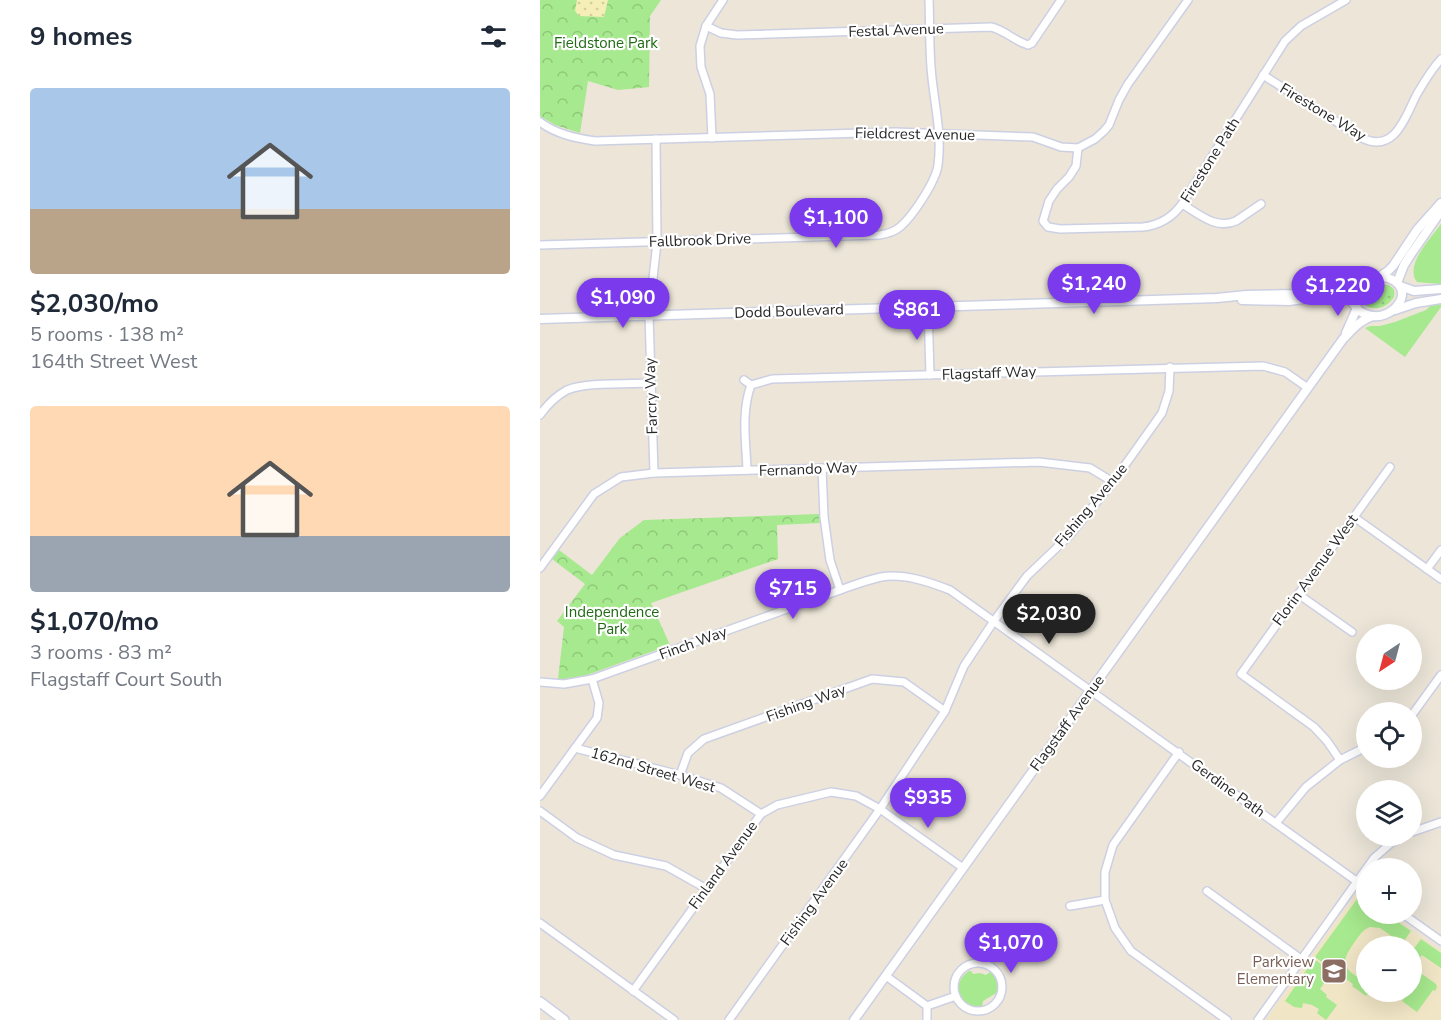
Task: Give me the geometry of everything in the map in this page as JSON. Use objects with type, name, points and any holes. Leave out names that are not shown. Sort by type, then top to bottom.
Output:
[{"type":"main road","points":[[540,1002],[564,1020]]},
{"type":"street","points":[[712,138],[710,94],[700,60],[701,39],[706,26],[723,0]]},
{"type":"street","name":"Fallbrook Drive","points":[[540,245],[879,235],[895,231],[906,221],[933,182],[938,166],[937,114],[932,77],[929,0]]},
{"type":"street","name":"Festal Avenue","points":[[706,26],[721,33],[737,35],[991,27],[1002,30],[1028,45],[1032,43],[1060,0]]},
{"type":"street","points":[[1078,148],[1095,139],[1109,125],[1128,84],[1188,0]]},
{"type":"street","name":"Firestone Path","points":[[1078,148],[1078,161],[1074,171],[1057,189],[1046,208],[1043,221],[1048,227],[1059,230],[1149,226],[1170,217],[1182,204],[1285,40],[1310,20],[1344,0]]},
{"type":"street","name":"Firestone Way","points":[[1263,75],[1362,138],[1386,144],[1397,132],[1424,82],[1441,59]]},
{"type":"street","name":"Fieldcrest Avenue","points":[[540,122],[564,134],[595,141],[896,132],[1033,137],[1061,147],[1078,148]]},
{"type":"street","name":"Farcry Way","points":[[654,473],[649,315],[657,242],[656,139]]},
{"type":"street","points":[[1441,203],[1417,230],[1393,266],[1379,277],[1369,280],[1357,291],[1354,299],[1356,307],[1365,314],[1373,316],[1383,316],[1416,303],[1441,299]]},
{"type":"street","points":[[1182,204],[1219,224],[1236,221],[1261,204]]},
{"type":"street","points":[[1392,311],[1401,300],[1399,284],[1404,265],[1441,211]]},
{"type":"street","points":[[1379,277],[1387,278],[1414,291],[1441,289]]},
{"type":"street","name":"Dodd Boulevard","points":[[540,319],[1217,298],[1296,294],[1369,280]]},
{"type":"street","name":"Dodd Boulevard","points":[[1217,298],[1274,302],[1340,295],[1346,297],[1356,307]]},
{"type":"street","points":[[928,307],[930,375]]},
{"type":"street","name":"Flagstaff Avenue","points":[[1343,339],[1356,307]]},
{"type":"street","name":"Flagstaff Avenue","points":[[854,1020],[1343,339],[1365,318],[1373,316]]},
{"type":"street","name":"Flagstaff Way","points":[[751,385],[772,379],[1263,366],[1285,372],[1308,388]]},
{"type":"street","name":"Fishing Avenue","points":[[729,1020],[880,809],[945,711],[963,666],[994,621],[1027,576],[1069,536],[1113,482],[1162,413],[1169,391],[1170,367]]},
{"type":"street","points":[[744,380],[751,385],[745,407],[747,471]]},
{"type":"street","points":[[540,415],[557,396],[574,388],[589,385],[651,383]]},
{"type":"street","name":"Fernando Way","points":[[540,568],[594,494],[621,477],[654,473],[1039,462],[1090,468],[1113,482]]},
{"type":"street","name":"Florin Avenue West","points":[[1340,760],[1314,727],[1241,674],[1390,467]]},
{"type":"street","points":[[822,468],[824,517],[830,560],[840,590]]},
{"type":"street","points":[[1353,517],[1441,579]]},
{"type":"street","points":[[1427,569],[1441,550]]},
{"type":"street","name":"Finch Way","points":[[592,679],[881,577],[900,576],[933,583],[950,590],[994,621]]},
{"type":"street","points":[[1298,594],[1352,632]]},
{"type":"street","name":"Gerdine Path","points":[[994,621],[1356,879]]},
{"type":"street","points":[[1421,702],[1441,675]]},
{"type":"street","points":[[540,682],[564,684],[592,679],[598,695],[599,710],[593,724],[540,796]]},
{"type":"street","name":"Fishing Way","points":[[680,775],[688,753],[704,739],[872,679],[904,682],[945,711]]},
{"type":"street","name":"162nd Street West","points":[[575,748],[721,788],[761,814]]},
{"type":"street","points":[[1179,752],[1113,845],[1105,872],[1105,900],[1114,928],[1131,951],[1227,1020]]},
{"type":"street","points":[[1276,823],[1306,787],[1340,760],[1356,752]]},
{"type":"street","name":"Finland Avenue","points":[[633,991],[705,888],[761,814],[777,805],[831,792],[856,796],[880,809],[963,868]]},
{"type":"street","points":[[540,811],[577,838],[614,855],[666,866],[705,888]]},
{"type":"street","points":[[1422,829],[1441,822]]},
{"type":"street","points":[[1374,858],[1388,846]]},
{"type":"street","points":[[1258,1020],[1356,881]]},
{"type":"street","points":[[1207,891],[1301,959]]},
{"type":"street","points":[[1070,906],[1105,900]]},
{"type":"street","points":[[540,923],[674,1020]]},
{"type":"street","points":[[1417,924],[1441,941]]},
{"type":"street","points":[[985,965],[991,967],[999,976],[1002,987],[999,999],[985,1010],[968,1008],[956,996],[954,984],[956,978],[968,966],[985,965]]},
{"type":"street","points":[[886,976],[927,1006]]},
{"type":"street","points":[[927,1006],[956,996]]},
{"type":"street","points":[[927,1006],[927,1020]]},
{"type":"shaded area","name":"Parkview Elementary","points":[[1356,894],[1356,924],[1402,924],[1420,936],[1356,936],[1356,1002],[1422,1002],[1422,938],[1441,951],[1441,1020],[1266,1020]]},
{"type":"green space","name":"Fieldstone Park","points":[[540,0],[661,0],[650,16],[649,87],[618,90],[588,81],[580,133],[555,125],[540,116]]},
{"type":"green space","points":[[1441,224],[1441,284],[1417,282],[1414,275],[1416,260]]},
{"type":"green space","points":[[1382,284],[1393,289],[1394,297],[1391,301],[1380,308],[1372,308],[1363,304],[1364,292],[1373,286]]},
{"type":"green space","points":[[1441,304],[1405,357],[1365,328],[1395,322],[1426,310],[1430,306]]},
{"type":"green space","name":"Independence Park","points":[[819,514],[820,523],[777,525],[778,559],[651,603],[670,645],[576,679],[558,679],[564,627],[557,621],[585,584],[552,559],[559,550],[592,575],[620,538],[644,520]]},
{"type":"green space","points":[[1356,901],[1356,924],[1401,924],[1411,931],[1408,936],[1391,936],[1380,928],[1370,927],[1360,936],[1356,936],[1345,962],[1356,976],[1356,989],[1352,986],[1353,984],[1315,957]]},
{"type":"green space","points":[[1422,940],[1441,953],[1441,968],[1422,955]]},
{"type":"green space","points":[[1314,959],[1332,972],[1320,989],[1337,1005],[1326,1020],[1317,1013],[1319,1009],[1312,1005],[1303,1003],[1302,1008],[1294,1007],[1285,1001]]},
{"type":"green space","points":[[969,971],[973,974],[986,975],[990,972],[997,981],[998,992],[983,1001],[982,1007],[968,1004],[960,995],[960,982]]},
{"type":"green space","points":[[1422,974],[1437,987],[1417,1012],[1403,1002],[1422,1002]]},
{"type":"sand","points":[[577,0],[608,0],[604,17],[579,16],[575,11]]},
{"type":"place","name":"Parkview Elementary","points":[[1334,971]]}]
